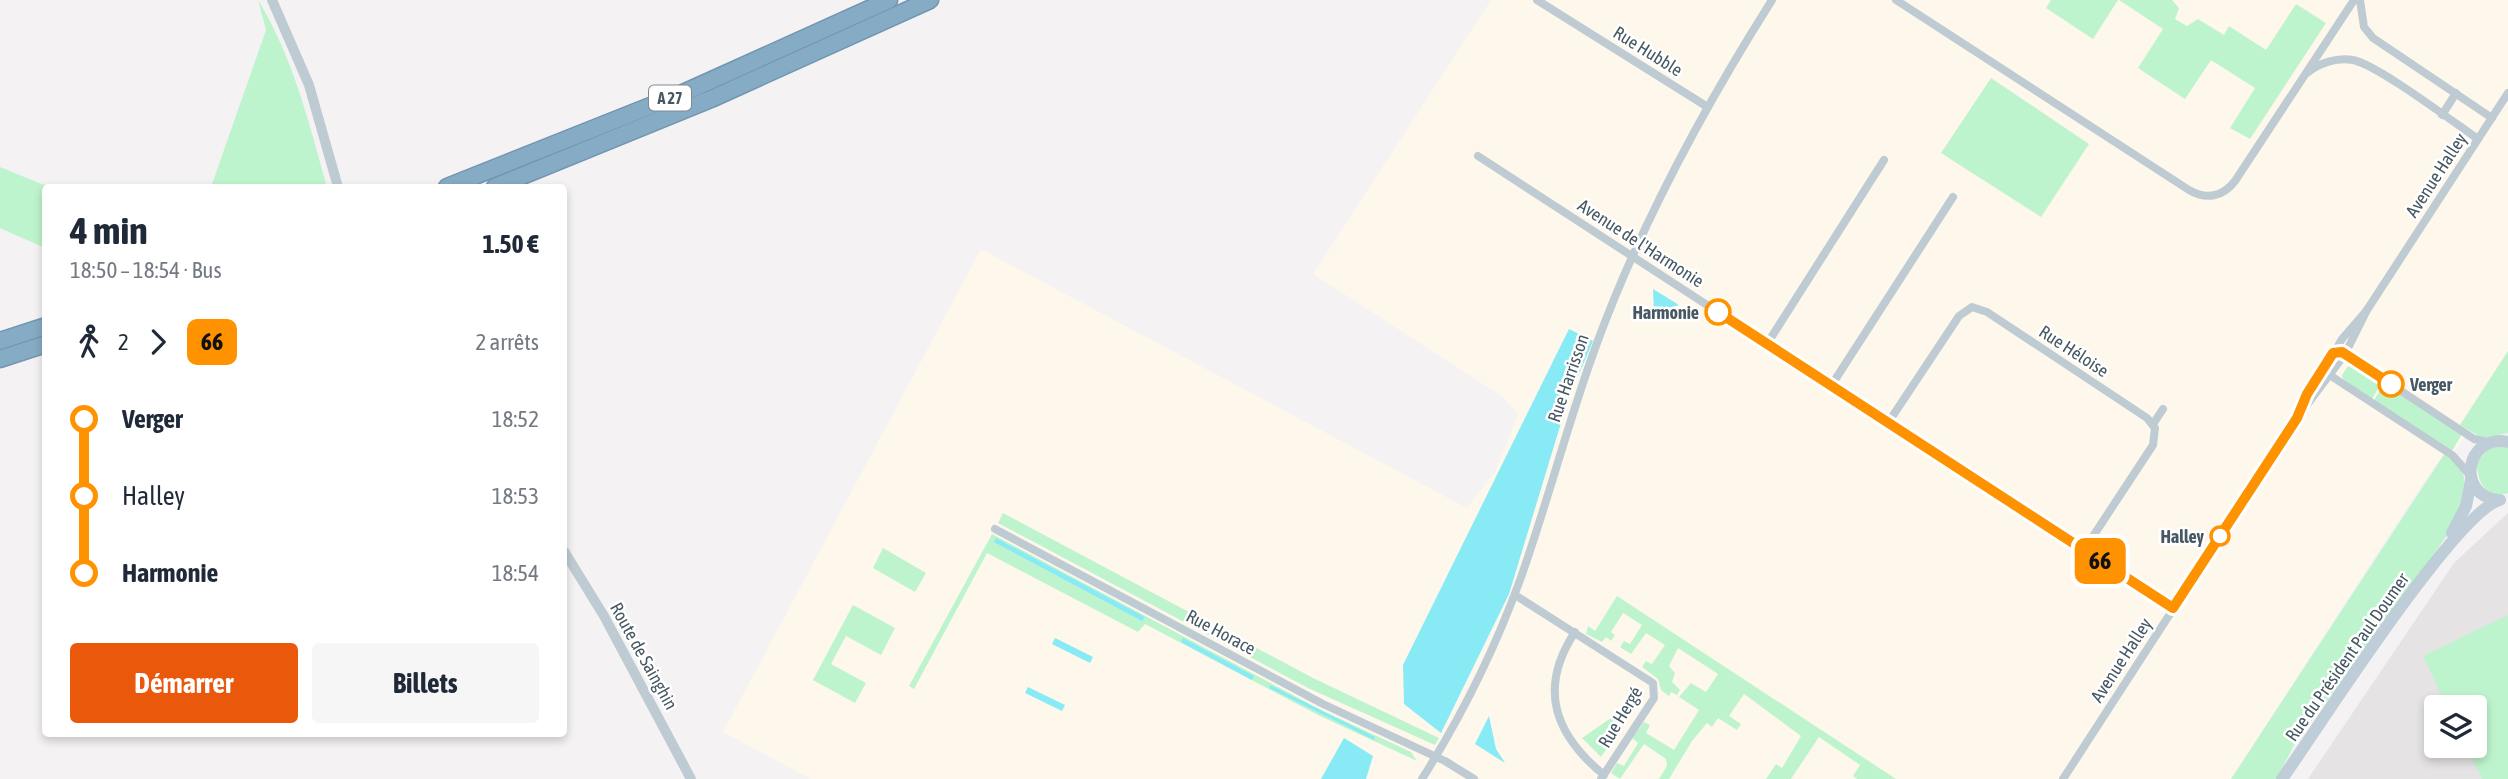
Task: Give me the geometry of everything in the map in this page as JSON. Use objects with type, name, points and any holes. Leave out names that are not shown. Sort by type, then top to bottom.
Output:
[{"type":"highway","name":"A 27","points":[[455,184],[683,93],[889,0]]},
{"type":"highway","name":"A 27","points":[[502,184],[722,94],[930,0]]},
{"type":"highway","points":[[0,341],[42,327]]},
{"type":"highway","points":[[0,359],[42,345]]},
{"type":"main road","name":"Rue du Président Paul Doumer","points":[[2440,555],[2463,512],[2475,453],[2502,440]]},
{"type":"main road","points":[[2470,478],[2484,496],[2504,500]]},
{"type":"main road","name":"Rue du Président Paul Doumer","points":[[2282,779],[2440,555],[2480,510],[2504,500]]},
{"type":"street","points":[[272,0],[309,85],[337,184]]},
{"type":"street","name":"Rue Hubble","points":[[1537,0],[1706,106]]},
{"type":"street","name":"Rue Harrisson","points":[[1422,779],[1482,669],[1515,595],[1574,408],[1658,199],[1706,106],[1772,0]]},
{"type":"street","points":[[1896,0],[2189,190],[2205,196],[2221,194],[2230,188],[2354,0]]},
{"type":"street","points":[[2360,0],[2364,27],[2373,38],[2492,118]]},
{"type":"street","points":[[2300,80],[2311,69],[2324,63],[2354,61],[2373,68],[2478,139]]},
{"type":"street","points":[[2442,115],[2456,93]]},
{"type":"street","name":"Avenue Halley","points":[[2297,418],[2325,365],[2367,310],[2508,93]]},
{"type":"street","name":"Avenue de l'Harmonie","points":[[1478,156],[2173,608]]},
{"type":"street","points":[[1767,344],[1884,160]]},
{"type":"street","points":[[1831,386],[1953,197]]},
{"type":"street","name":"Rue Héloise","points":[[1888,423],[1959,316],[1972,307],[1987,313],[2153,424]]},
{"type":"street","name":"Avenue Halley","points":[[2063,779],[2297,418],[2345,354],[2367,310]]},
{"type":"street","points":[[2333,353],[2345,354],[2474,439],[2502,440]]},
{"type":"street","points":[[2325,365],[2330,376],[2452,454],[2470,478]]},
{"type":"street","points":[[2084,550],[2153,445],[2156,438],[2153,424],[2163,409]]},
{"type":"street","name":"Rue Horace","points":[[995,529],[1323,704],[1436,757],[1474,779]]},
{"type":"street","name":"Route de Sainghin","points":[[567,556],[613,633],[691,779]]},
{"type":"street","name":"Rue Hergé","points":[[1515,595],[1575,632],[1650,679],[1656,688],[1654,698],[1602,777],[1572,744],[1557,710],[1555,674],[1562,654],[1575,632]]},
{"type":"shaded area","points":[[1491,0],[2508,0],[2508,351],[2460,425],[2469,431],[2450,458],[2444,454],[2422,484],[2231,779],[811,779],[723,732],[981,249],[1467,508],[1496,470],[1518,414],[1503,397],[1313,274]]},
{"type":"shaded area","points":[[2508,513],[2508,779],[2308,779],[2454,563]]},
{"type":"green space","points":[[258,0],[290,67],[326,184],[212,184],[266,30]]},
{"type":"green space","points":[[2051,0],[2118,0],[2093,39],[2046,8]]},
{"type":"green space","points":[[2119,0],[2172,0],[2179,8],[2175,19],[2187,26],[2198,19],[2224,35],[2229,26],[2266,50],[2296,4],[2326,23],[2250,139],[2230,128],[2255,88],[2211,60],[2185,99],[2138,68],[2163,29]]},
{"type":"green space","points":[[1991,78],[2089,144],[2041,217],[1941,153]]},
{"type":"green space","points":[[0,167],[42,184],[42,247],[0,228]]},
{"type":"green space","points":[[2508,351],[2508,433],[2482,438],[2460,425]]},
{"type":"green space","points":[[2351,362],[2382,382],[2372,399],[2343,379],[2342,375]]},
{"type":"green space","points":[[2385,383],[2462,434],[2452,451],[2374,400]]},
{"type":"green space","points":[[2490,448],[2508,448],[2508,493],[2500,494],[2483,487],[2478,475],[2477,461]]},
{"type":"green space","points":[[2445,453],[2456,462],[2463,473],[2465,483],[2465,497],[2448,534],[2357,663],[2297,739],[2277,779],[2231,779]]},
{"type":"green space","points":[[1003,513],[1313,678],[1439,738],[1435,745],[1308,688],[998,523]]},
{"type":"green space","points":[[992,534],[1319,709],[1411,752],[1417,761],[1318,715],[1145,624],[1138,632],[987,553],[914,689],[909,686]]},
{"type":"green space","points":[[883,548],[926,573],[915,592],[873,568]]},
{"type":"green space","points":[[1617,596],[1896,779],[1857,779],[1853,776],[1860,765],[1819,737],[1791,779],[1766,779],[1776,764],[1782,768],[1801,736],[1744,694],[1729,716],[1741,724],[1737,730],[1718,718],[1712,727],[1707,723],[1692,741],[1669,779],[1659,779],[1667,766],[1666,759],[1644,744],[1620,779],[1611,773],[1617,763],[1624,766],[1638,743],[1632,738],[1644,722],[1650,725],[1646,733],[1674,750],[1699,710],[1679,697],[1691,683],[1706,692],[1718,674],[1678,648],[1669,666],[1675,673],[1672,682],[1680,690],[1677,695],[1671,692],[1669,696],[1661,690],[1658,679],[1642,667],[1646,661],[1652,664],[1665,645],[1646,633],[1631,654],[1620,647],[1624,641],[1630,644],[1642,625],[1623,613],[1611,632],[1615,635],[1611,641],[1606,637],[1602,642],[1586,634],[1588,626],[1595,631]]},
{"type":"green space","points":[[853,605],[895,628],[881,655],[846,636],[831,664],[866,683],[855,703],[813,680]]},
{"type":"green space","points":[[2508,615],[2508,779],[2482,779],[2472,758],[2487,758],[2487,695],[2441,695],[2423,656]]},
{"type":"green space","points":[[1614,716],[1625,722],[1601,757],[1582,738]]},
{"type":"water","points":[[1653,289],[1679,305],[1654,312]]},
{"type":"water","points":[[1569,329],[1593,341],[1568,400],[1509,594],[1441,733],[1404,704],[1403,665]]},
{"type":"water","points":[[996,538],[1145,617],[1142,621],[994,542]]},
{"type":"water","points":[[1055,638],[1093,657],[1090,663],[1052,644]]},
{"type":"water","points":[[1183,638],[1254,676],[1252,680],[1181,642]]},
{"type":"water","points":[[1270,685],[1375,737],[1374,740],[1269,688]]},
{"type":"water","points":[[1028,687],[1065,705],[1062,711],[1025,693]]},
{"type":"water","points":[[1489,716],[1496,749],[1505,763],[1475,744]]},
{"type":"water","points":[[1344,738],[1373,756],[1366,779],[1321,779]]},
{"type":"bus line","name":"66","points":[[1718,312],[2173,608],[2297,418],[2307,394],[2333,353],[2342,352],[2391,384]]},
{"type":"place","name":"Harmonie","points":[[1718,312]]},
{"type":"place","name":"Verger","points":[[2391,384]]},
{"type":"place","name":"Halley","points":[[2220,536]]}]
